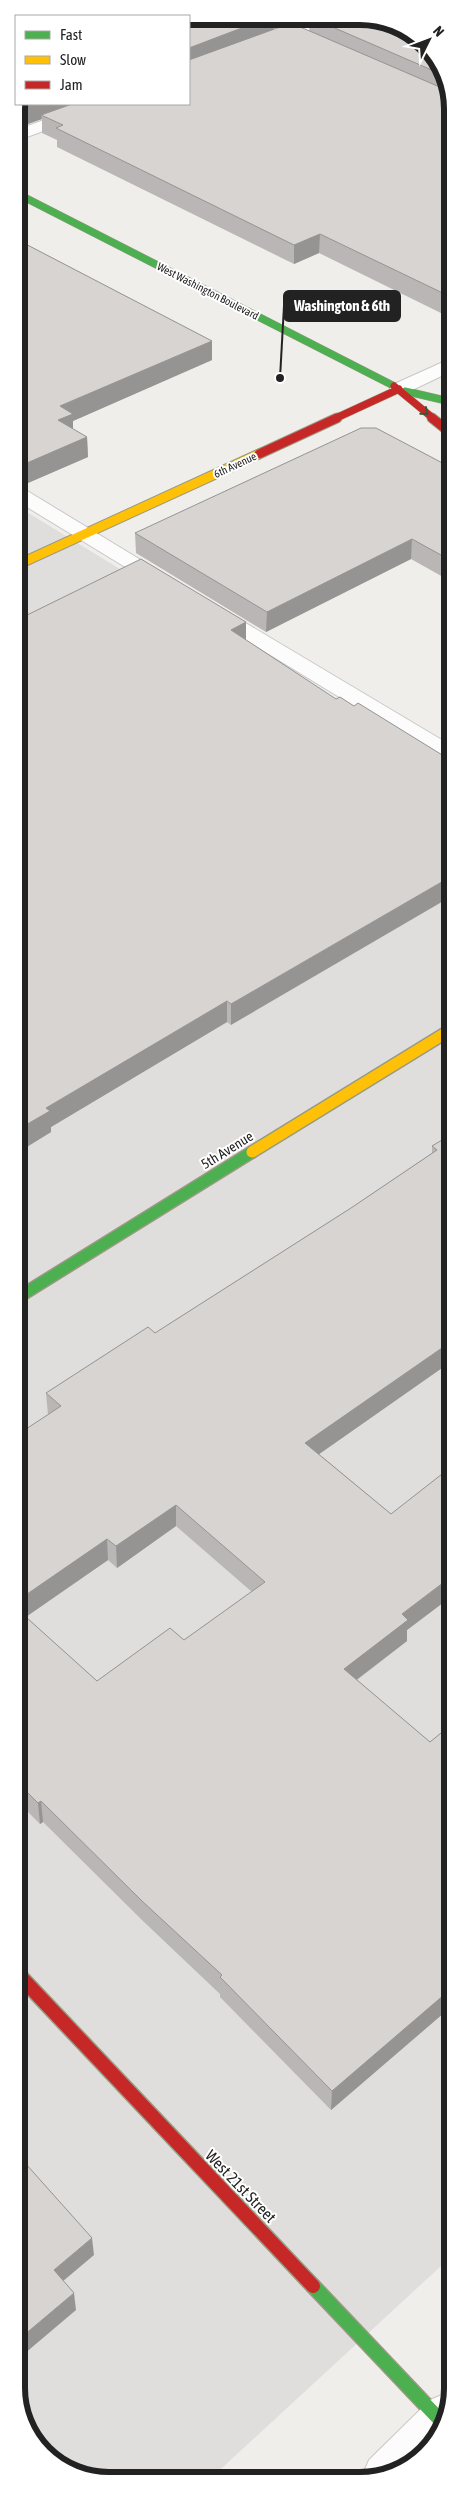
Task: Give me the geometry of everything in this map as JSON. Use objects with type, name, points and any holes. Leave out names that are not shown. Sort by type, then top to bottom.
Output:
[{"type":"street","points":[[253,48],[317,25]]},
{"type":"street","points":[[274,27],[311,44]]},
{"type":"street","points":[[25,133],[100,105]]},
{"type":"street","name":"West Washington Boulevard","points":[[25,198],[399,390],[444,427]]},
{"type":"street","name":"6th Avenue","points":[[25,561],[444,368]]},
{"type":"street","name":"West Washington Boulevard","points":[[399,390],[444,400]]},
{"type":"street","points":[[25,498],[444,751]]},
{"type":"street","name":"5th Avenue","points":[[25,1293],[444,1033]]},
{"type":"street","name":"West 21st Street","points":[[25,1981],[440,2416]]},
{"type":"street","points":[[392,2466],[436,2424]]},
{"type":"shaded area","points":[[25,511],[444,767],[444,2263],[218,2472],[109,2472],[77,2466],[58,2455],[46,2443],[39,2435],[29,2415],[25,2388]]},
{"type":"building","points":[[190,25],[250,25],[190,48]]},
{"type":"building","points":[[285,25],[296,25],[441,88],[444,109],[444,294],[320,234],[294,245],[56,128],[63,125],[41,115],[69,105],[190,105],[190,60]]},
{"type":"building","points":[[328,25],[377,27],[404,38],[404,58]]},
{"type":"building","points":[[420,65],[431,65],[435,71]]},
{"type":"building","points":[[25,244],[212,341],[60,406],[73,414],[58,420],[87,437],[25,464]]},
{"type":"building","points":[[361,428],[376,428],[444,464],[444,557],[412,539],[267,612],[135,533]]},
{"type":"building","points":[[141,559],[246,622],[231,630],[336,699],[340,697],[354,706],[358,703],[444,756],[444,881],[231,1004],[227,1001],[46,1108],[50,1111],[25,1125],[25,616]]},
{"type":"building","points":[[444,1139],[444,1347],[305,1443],[391,1514],[444,1472],[444,1582],[402,1614],[408,1620],[344,1669],[430,1742],[444,1731],[444,1995],[332,2091],[220,1977],[222,1975],[142,1901],[41,1801],[38,1803],[25,1790],[25,1616],[97,1681],[170,1628],[184,1640],[265,1582],[176,1505],[116,1546],[107,1539],[25,1595],[25,1430],[61,1406],[46,1393],[148,1327],[155,1333],[351,1208],[437,1150],[432,1146]]},
{"type":"building","points":[[25,2163],[92,2238],[54,2270],[74,2293],[25,2334]]},
{"type":"traffic: fast","points":[[25,198],[394,386]]},
{"type":"traffic: fast","points":[[405,391],[444,400]]},
{"type":"traffic: fast","points":[[25,1293],[252,1152]]},
{"type":"traffic: fast","points":[[313,2286],[438,2418]]},
{"type":"traffic: slow","points":[[25,561],[259,454]]},
{"type":"traffic: slow","points":[[252,1152],[444,1034]]},
{"type":"traffic: jam","points":[[394,386],[444,427]]},
{"type":"traffic: jam","points":[[259,454],[399,389]]},
{"type":"traffic: jam","points":[[25,1981],[313,2286]]},
{"type":"place","name":"Washington & 6th","points":[[280,378]]}]
